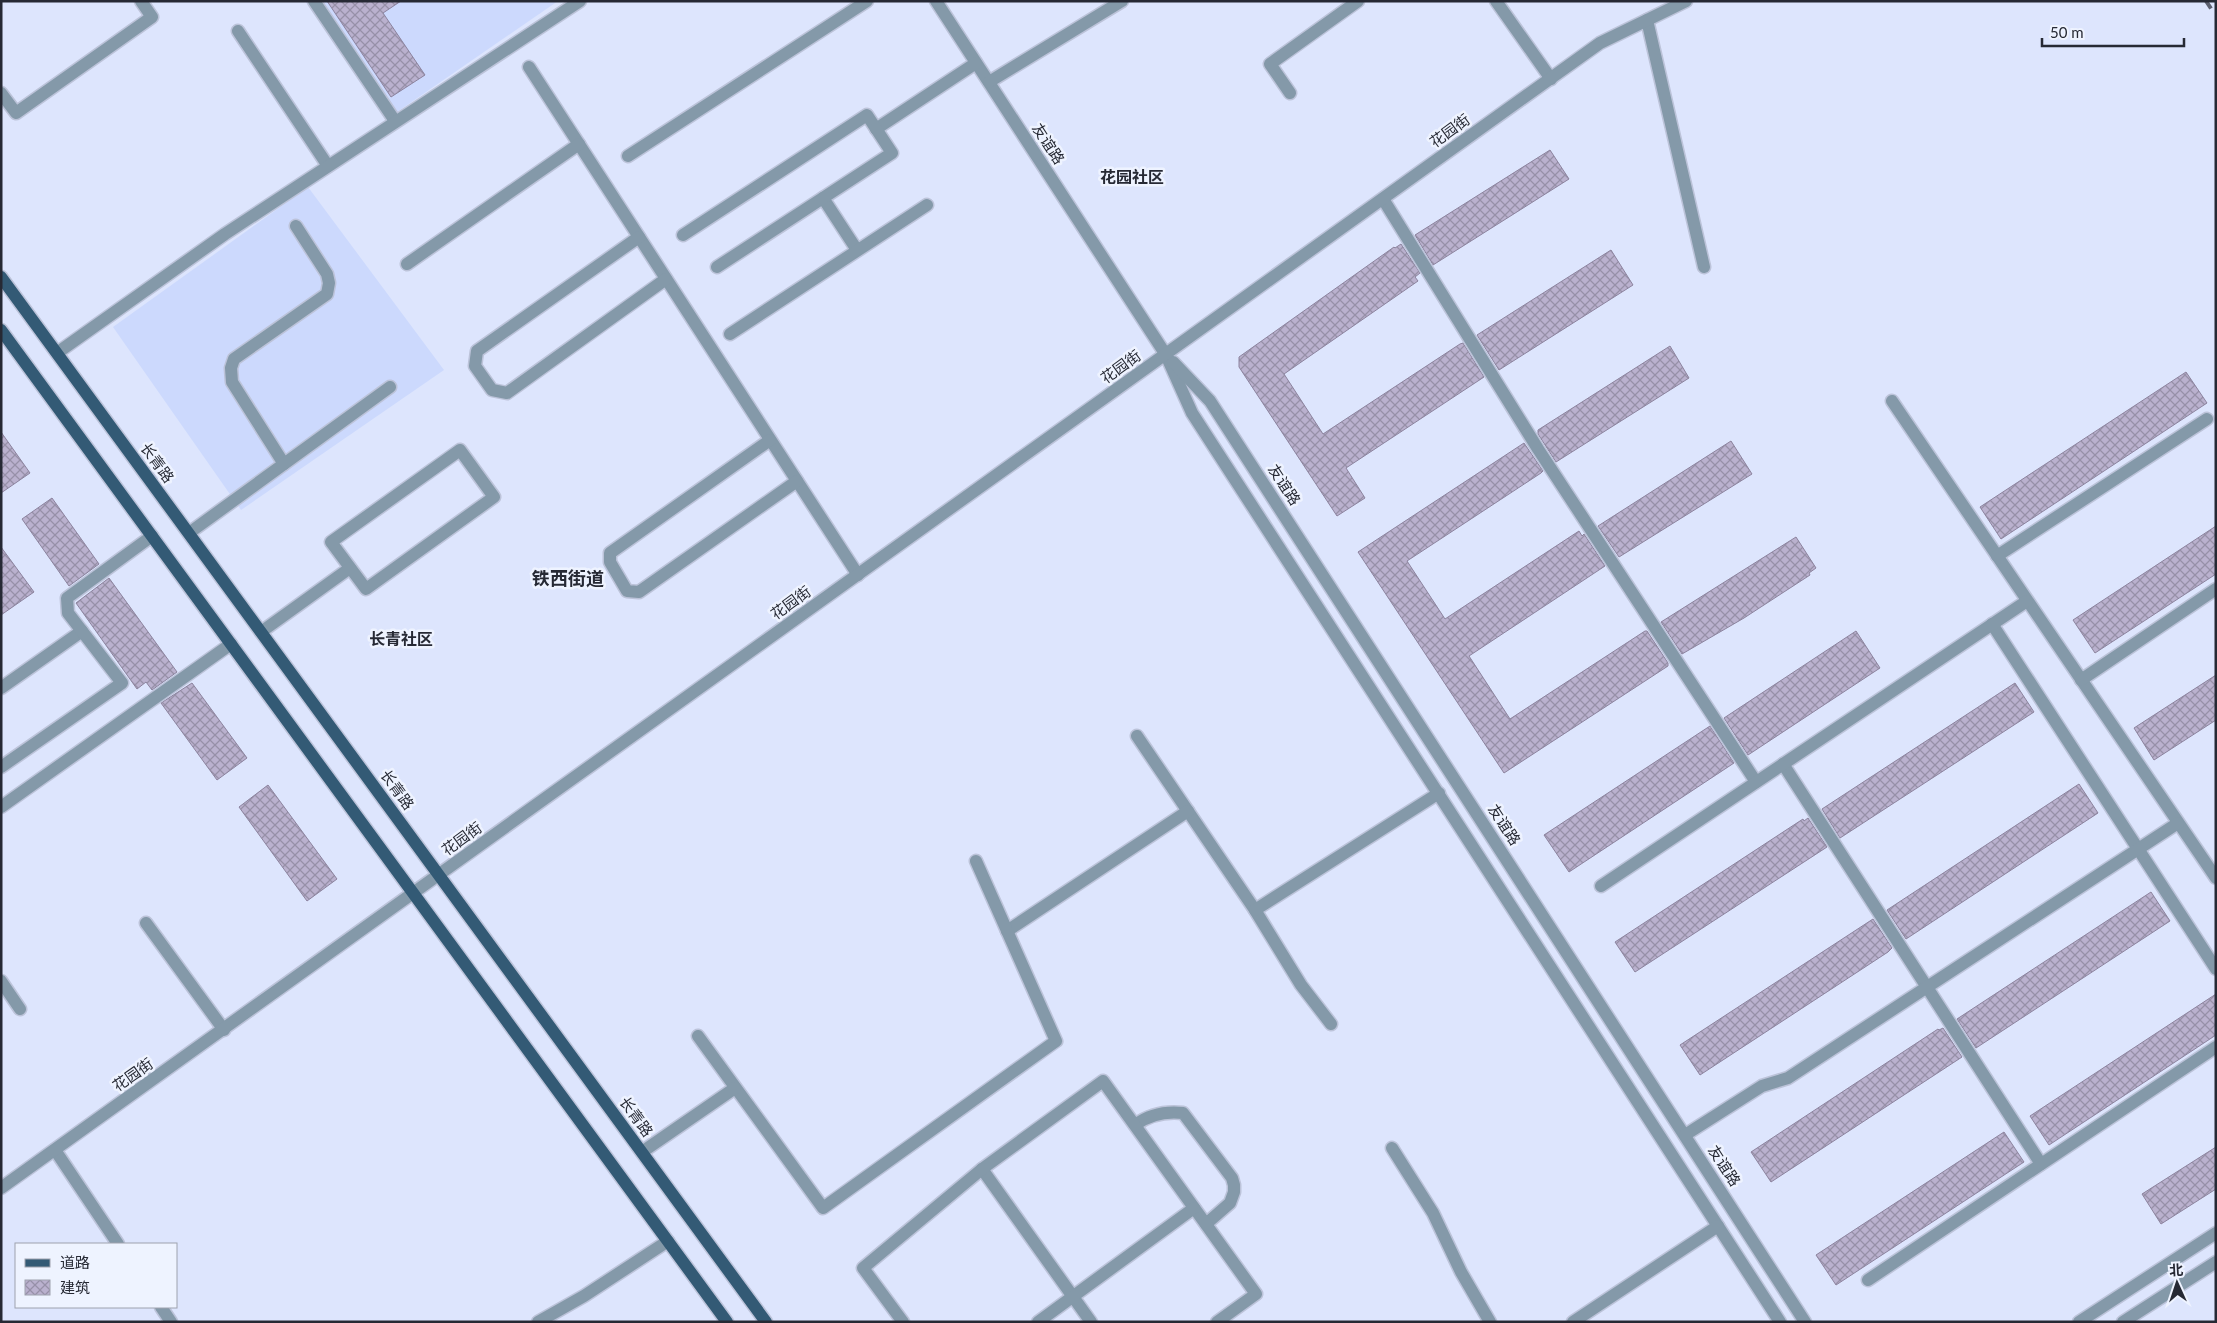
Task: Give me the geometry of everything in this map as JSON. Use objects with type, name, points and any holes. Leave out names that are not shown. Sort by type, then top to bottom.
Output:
[{"type":"main road","name":"长青路","points":[[1,277],[766,1322]]},
{"type":"main road","points":[[1,330],[727,1322]]},
{"type":"street","points":[[1,94],[16,113],[152,17],[141,1]]},
{"type":"street","points":[[314,1],[395,121]]},
{"type":"street","points":[[57,353],[225,234],[580,1]]},
{"type":"street","points":[[628,156],[867,1]]},
{"type":"street","name":"友谊路","points":[[936,1],[1166,355],[1192,413],[1780,1322]]},
{"type":"street","points":[[989,82],[1122,1]]},
{"type":"street","points":[[1290,92],[1270,64],[1358,1]]},
{"type":"street","points":[[1496,1],[1551,78]]},
{"type":"street","name":"花园街","points":[[1,1188],[1600,43],[1647,20],[1668,6],[1686,1]]},
{"type":"street","points":[[1647,20],[1704,267]]},
{"type":"street","points":[[238,31],[328,166]]},
{"type":"street","points":[[876,129],[976,63]]},
{"type":"street","points":[[529,67],[858,575]]},
{"type":"street","points":[[683,235],[867,115],[892,153],[717,267]]},
{"type":"street","points":[[407,264],[579,144]]},
{"type":"street","points":[[823,198],[857,250]]},
{"type":"street","points":[[1383,199],[1538,449],[1756,782]]},
{"type":"street","points":[[730,334],[927,205]]},
{"type":"street","points":[[284,464],[232,382],[231,368],[234,359],[327,294],[329,283],[327,274],[296,226]]},
{"type":"street","points":[[639,237],[477,351],[475,366],[492,390],[507,392],[666,279]]},
{"type":"street","name":"友谊路","points":[[1166,355],[1210,401],[1805,1322]]},
{"type":"street","points":[[189,533],[390,387]]},
{"type":"street","points":[[1892,401],[2216,878]]},
{"type":"street","points":[[1997,556],[2207,419]]},
{"type":"street","points":[[770,440],[610,553],[610,562],[627,591],[639,592],[797,481]]},
{"type":"street","points":[[460,450],[494,497],[366,589],[350,568],[331,542],[460,450]]},
{"type":"street","points":[[1,768],[122,682],[68,613],[67,598],[152,536]]},
{"type":"street","points":[[261,632],[350,568]]},
{"type":"street","points":[[2081,680],[2216,589]]},
{"type":"street","points":[[1601,886],[2027,601]]},
{"type":"street","points":[[1992,624],[2216,969]]},
{"type":"street","points":[[1,688],[82,631]]},
{"type":"street","points":[[1,807],[231,644]]},
{"type":"street","points":[[1137,736],[1255,910],[1301,985],[1331,1024]]},
{"type":"street","points":[[1783,764],[2041,1164]]},
{"type":"street","points":[[1255,910],[1439,793]]},
{"type":"street","points":[[1007,931],[1188,811]]},
{"type":"street","points":[[1685,1135],[1762,1086],[1788,1078],[2178,823]]},
{"type":"street","points":[[698,1036],[823,1208],[1056,1041],[976,861]]},
{"type":"street","points":[[146,923],[224,1030]]},
{"type":"street","points":[[1,982],[20,1009]]},
{"type":"street","points":[[1868,1280],[2216,1047]]},
{"type":"street","points":[[903,1322],[863,1268],[982,1169],[1103,1081],[1256,1294],[1217,1322]]},
{"type":"street","points":[[642,1152],[735,1088]]},
{"type":"street","points":[[1134,1125],[1142,1119],[1160,1113],[1183,1113],[1232,1178],[1234,1192],[1230,1203],[1206,1224]]},
{"type":"street","points":[[1392,1148],[1434,1213],[1461,1272],[1490,1322]]},
{"type":"street","points":[[55,1150],[117,1243]]},
{"type":"street","points":[[982,1169],[1090,1322]]},
{"type":"street","points":[[1038,1322],[1194,1208]]},
{"type":"street","points":[[1573,1322],[1718,1226]]},
{"type":"street","points":[[2079,1322],[2216,1233]]},
{"type":"street","points":[[538,1322],[584,1296],[668,1240]]},
{"type":"street","points":[[2123,1322],[2216,1262]]},
{"type":"street","points":[[162,1308],[171,1322]]},
{"type":"shaded area","points":[[305,1],[558,1],[387,119]]},
{"type":"shaded area","points":[[308,187],[444,370],[241,510],[113,327]]},
{"type":"building","points":[[327,1],[401,1],[383,13],[425,75],[391,97]]},
{"type":"building","points":[[1550,150],[1569,179],[1433,265],[1415,235]]},
{"type":"building","points":[[1401,244],[1420,273],[1415,277],[1418,281],[1284,374],[1323,434],[1460,344],[1463,343],[1484,377],[1346,468],[1365,498],[1337,516],[1239,367],[1239,357],[1394,247]]},
{"type":"building","points":[[1611,250],[1633,285],[1499,370],[1477,335]]},
{"type":"building","points":[[1670,346],[1689,378],[1556,462],[1538,434],[1538,430]]},
{"type":"building","points":[[2186,372],[2207,403],[2001,539],[1980,507]]},
{"type":"building","points":[[1,432],[30,473],[1,493]]},
{"type":"building","points":[[1731,441],[1752,474],[1619,557],[1598,526]]},
{"type":"building","points":[[1524,443],[1543,471],[1407,561],[1445,619],[1579,531],[1582,536],[1584,534],[1605,566],[1469,656],[1510,719],[1645,631],[1647,631],[1668,663],[1668,666],[1504,773],[1358,552]]},
{"type":"building","points":[[52,498],[99,564],[69,586],[22,519]]},
{"type":"building","points":[[2216,526],[2216,574],[2095,653],[2073,620]]},
{"type":"building","points":[[1796,537],[1816,568],[1809,573],[1810,575],[1744,618],[1682,654],[1661,622]]},
{"type":"building","points":[[1,547],[34,592],[1,615]]},
{"type":"building","points":[[109,578],[177,672],[152,690],[146,682],[137,689],[76,603]]},
{"type":"building","points":[[1856,631],[1880,668],[1748,755],[1724,718]]},
{"type":"building","points":[[2216,675],[2216,720],[2154,760],[2134,728]]},
{"type":"building","points":[[192,683],[247,758],[217,780],[161,703]]},
{"type":"building","points":[[2015,683],[2034,712],[1840,838],[1822,809]]},
{"type":"building","points":[[1710,726],[1734,763],[1569,872],[1544,835]]},
{"type":"building","points":[[2079,784],[2098,813],[1906,939],[1887,910]]},
{"type":"building","points":[[268,785],[337,879],[307,901],[239,807]]},
{"type":"building","points":[[1808,818],[1827,847],[1635,972],[1615,942],[1803,819],[1804,821]]},
{"type":"building","points":[[2151,892],[2170,921],[1976,1048],[1957,1019]]},
{"type":"building","points":[[1873,919],[1892,948],[1888,952],[1700,1075],[1680,1045]]},
{"type":"building","points":[[2216,994],[2216,1035],[2049,1145],[2030,1116]]},
{"type":"building","points":[[1943,1028],[1962,1057],[1771,1182],[1751,1152],[1938,1029]]},
{"type":"building","points":[[2004,1132],[2024,1162],[1836,1285],[1816,1255]]},
{"type":"building","points":[[2216,1147],[2216,1189],[2161,1224],[2142,1194]]},
{"type":"railway","points":[[2206,1],[2216,16]]},
{"type":"district","name":"花园社区","points":[[1132,177]]},
{"type":"district","name":"铁西街道","points":[[568,579]]},
{"type":"district","name":"长青社区","points":[[401,639]]}]
